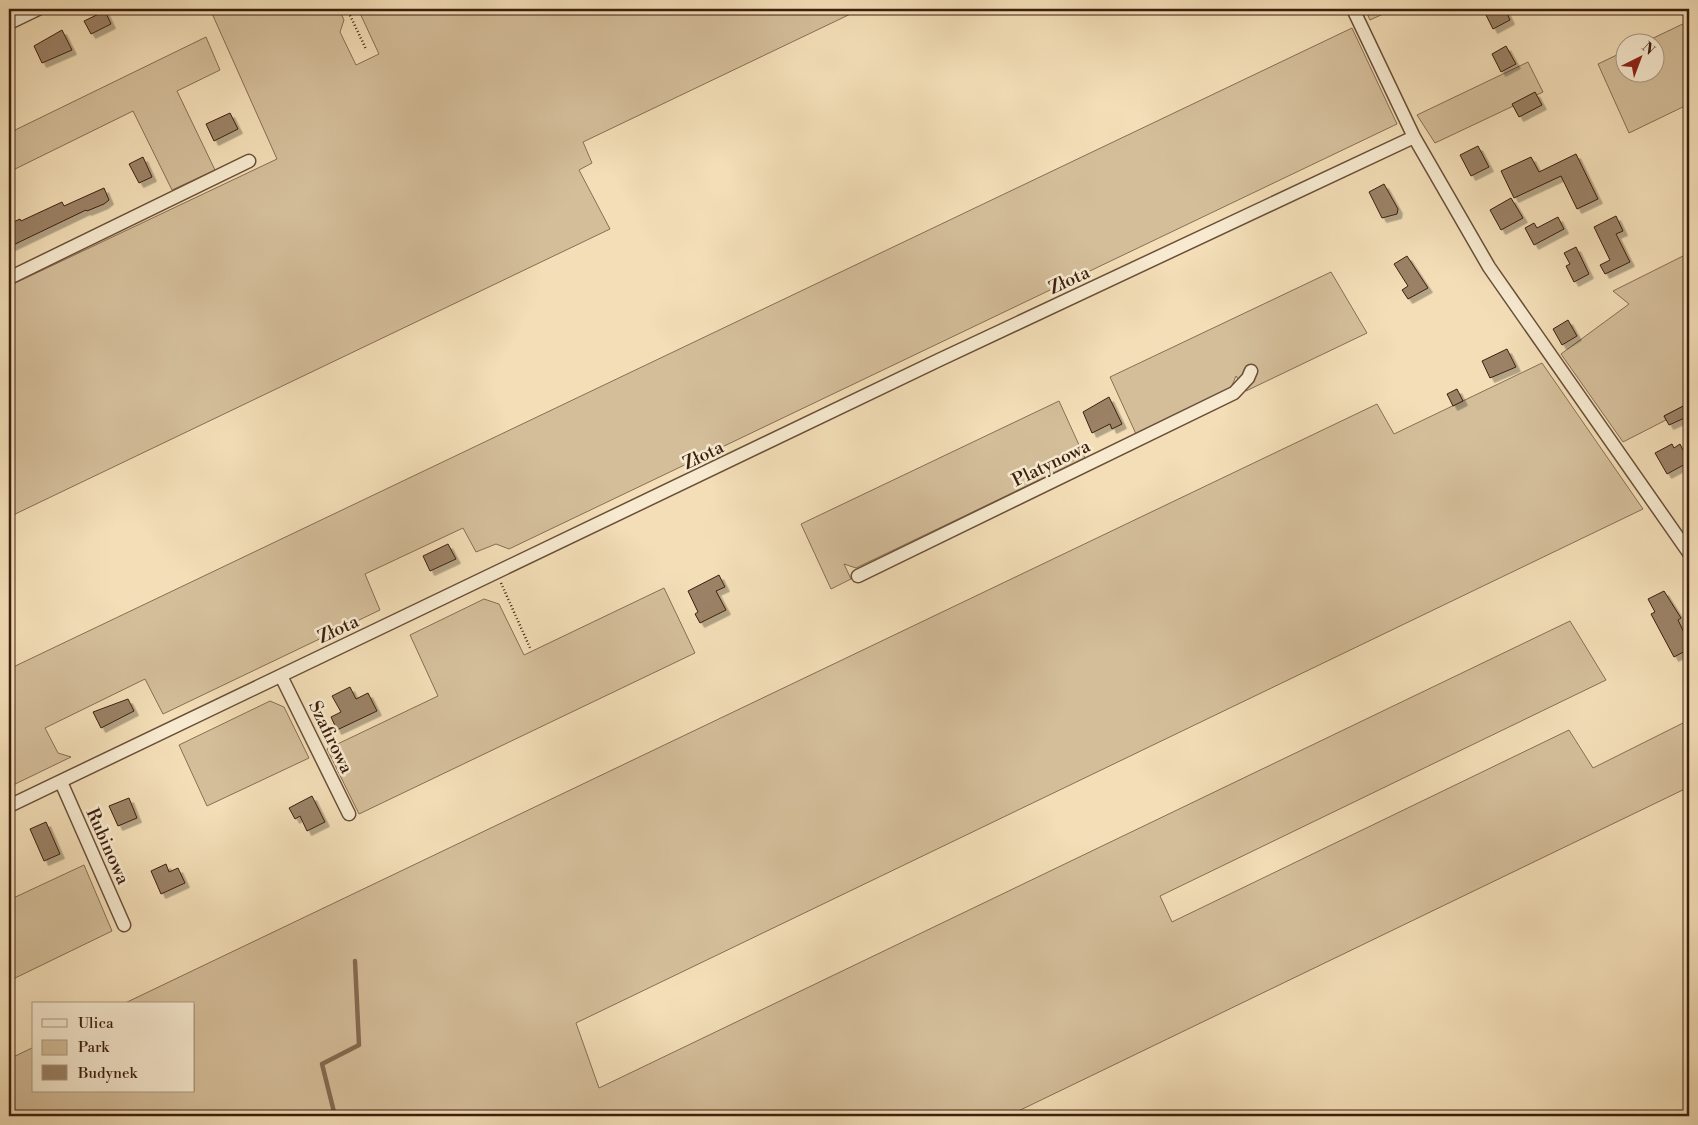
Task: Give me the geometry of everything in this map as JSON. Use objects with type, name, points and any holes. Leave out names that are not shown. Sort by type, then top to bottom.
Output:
[{"type":"street","points":[[9,23],[38,9]]},
{"type":"street","points":[[1352,9],[1414,137],[1488,267],[1689,554]]},
{"type":"street","name":"Złota","points":[[9,806],[939,360],[1414,137]]},
{"type":"street","points":[[9,278],[249,160]]},
{"type":"street","name":"Platynowa","points":[[858,576],[1234,393],[1248,378],[1251,371]]},
{"type":"street","name":"Szafirowa","points":[[281,676],[349,814]]},
{"type":"street","name":"Rubinowa","points":[[61,782],[124,925]]},
{"type":"path","points":[[347,9],[366,49]]},
{"type":"path","points":[[497,573],[531,650]]},
{"type":"green space","points":[[210,9],[339,9],[344,20],[340,32],[356,65],[379,54],[358,9],[861,9],[583,142],[592,163],[579,170],[610,229],[9,517],[9,286],[277,159]]},
{"type":"green space","points":[[1365,9],[1394,9],[1370,20]]},
{"type":"green space","points":[[1689,21],[1689,104],[1629,133],[1598,64],[1616,55],[1616,82],[1666,82],[1666,32]]},
{"type":"green space","points":[[1352,28],[1397,124],[509,549],[496,544],[476,552],[463,528],[365,574],[380,610],[163,714],[145,679],[45,728],[58,753],[71,757],[9,787],[9,669]]},
{"type":"green space","points":[[206,37],[220,70],[177,91],[215,170],[172,190],[133,111],[9,172],[9,133]]},
{"type":"green space","points":[[1528,62],[1543,92],[1435,143],[1417,115]]},
{"type":"green space","points":[[1689,253],[1689,403],[1664,416],[1666,420],[1623,442],[1561,354],[1629,304],[1613,291]]},
{"type":"green space","points":[[1331,272],[1367,333],[1246,391],[1236,376],[1231,388],[1136,434],[1110,377]]},
{"type":"green space","points":[[1542,363],[1643,509],[576,1023],[599,1088],[1570,621],[1606,680],[1160,896],[1172,922],[1569,730],[1593,768],[1689,720],[1689,787],[1008,1116],[9,1116],[9,1059],[32,1048],[32,1092],[195,1092],[195,1002],[127,1002],[1377,404],[1394,434]]},
{"type":"green space","points":[[1059,401],[1085,458],[856,568],[844,564],[851,579],[831,589],[801,524]]},
{"type":"green space","points":[[664,588],[695,653],[359,814],[327,749],[438,696],[410,635],[484,599],[499,604],[524,655]]},
{"type":"green space","points":[[270,701],[284,707],[309,758],[207,806],[179,745]]},
{"type":"green space","points":[[84,865],[112,931],[9,981],[9,900]]},
{"type":"building","points":[[1483,9],[1505,9],[1510,20],[1493,29]]},
{"type":"building","points":[[105,11],[111,24],[91,34],[84,21]]},
{"type":"building","points":[[62,30],[72,50],[42,63],[34,46]]},
{"type":"building","points":[[1506,46],[1516,64],[1501,72],[1492,54]]},
{"type":"building","points":[[1535,92],[1542,105],[1519,117],[1512,104]]},
{"type":"building","points":[[230,113],[238,129],[214,141],[206,124]]},
{"type":"building","points":[[1478,146],[1489,167],[1471,176],[1460,155]]},
{"type":"building","points":[[1576,154],[1598,199],[1577,209],[1561,176],[1514,198],[1501,171],[1531,157],[1539,172]]},
{"type":"building","points":[[143,157],[152,177],[139,183],[129,164]]},
{"type":"building","points":[[1384,184],[1398,209],[1397,214],[1382,218],[1369,192]]},
{"type":"building","points":[[104,188],[109,200],[104,204],[86,210],[9,247],[9,224],[20,219],[21,221],[62,202],[64,206]]},
{"type":"building","points":[[1511,198],[1523,218],[1501,230],[1490,210]]},
{"type":"building","points":[[1616,216],[1623,231],[1616,234],[1630,262],[1605,274],[1600,265],[1610,260],[1594,227]]},
{"type":"building","points":[[1558,217],[1564,229],[1534,245],[1525,228],[1534,223],[1537,228]]},
{"type":"building","points":[[1576,247],[1589,274],[1574,282],[1566,266],[1570,264],[1564,253]]},
{"type":"building","points":[[1407,256],[1428,288],[1408,299],[1402,290],[1408,286],[1394,264]]},
{"type":"building","points":[[1568,320],[1577,336],[1562,345],[1553,329]]},
{"type":"building","points":[[1507,349],[1516,367],[1490,378],[1482,361]]},
{"type":"building","points":[[1457,389],[1463,401],[1453,406],[1447,394]]},
{"type":"building","points":[[1109,397],[1122,424],[1112,429],[1110,424],[1092,433],[1083,412]]},
{"type":"building","points":[[1689,403],[1689,416],[1669,425],[1664,416]]},
{"type":"building","points":[[1672,444],[1674,448],[1680,444],[1689,462],[1667,474],[1655,453]]},
{"type":"building","points":[[448,544],[456,559],[430,571],[423,556]]},
{"type":"building","points":[[719,575],[725,587],[716,591],[726,610],[700,623],[695,614],[698,612],[688,591]]},
{"type":"building","points":[[1664,591],[1681,618],[1678,620],[1689,643],[1689,649],[1674,657],[1651,614],[1655,612],[1648,599]]},
{"type":"building","points":[[350,687],[356,699],[368,693],[377,711],[337,730],[331,717],[341,712],[332,696]]},
{"type":"building","points":[[128,699],[134,711],[101,728],[93,712]]},
{"type":"building","points":[[312,796],[325,822],[307,831],[300,816],[295,819],[289,808]]},
{"type":"building","points":[[129,798],[137,818],[118,826],[109,806]]},
{"type":"building","points":[[46,822],[60,854],[44,861],[30,829]]},
{"type":"building","points":[[166,864],[169,872],[178,868],[185,883],[161,894],[151,871]]},
{"type":"waterway","points":[[335,1116],[322,1064],[359,1045],[355,961]]}]
